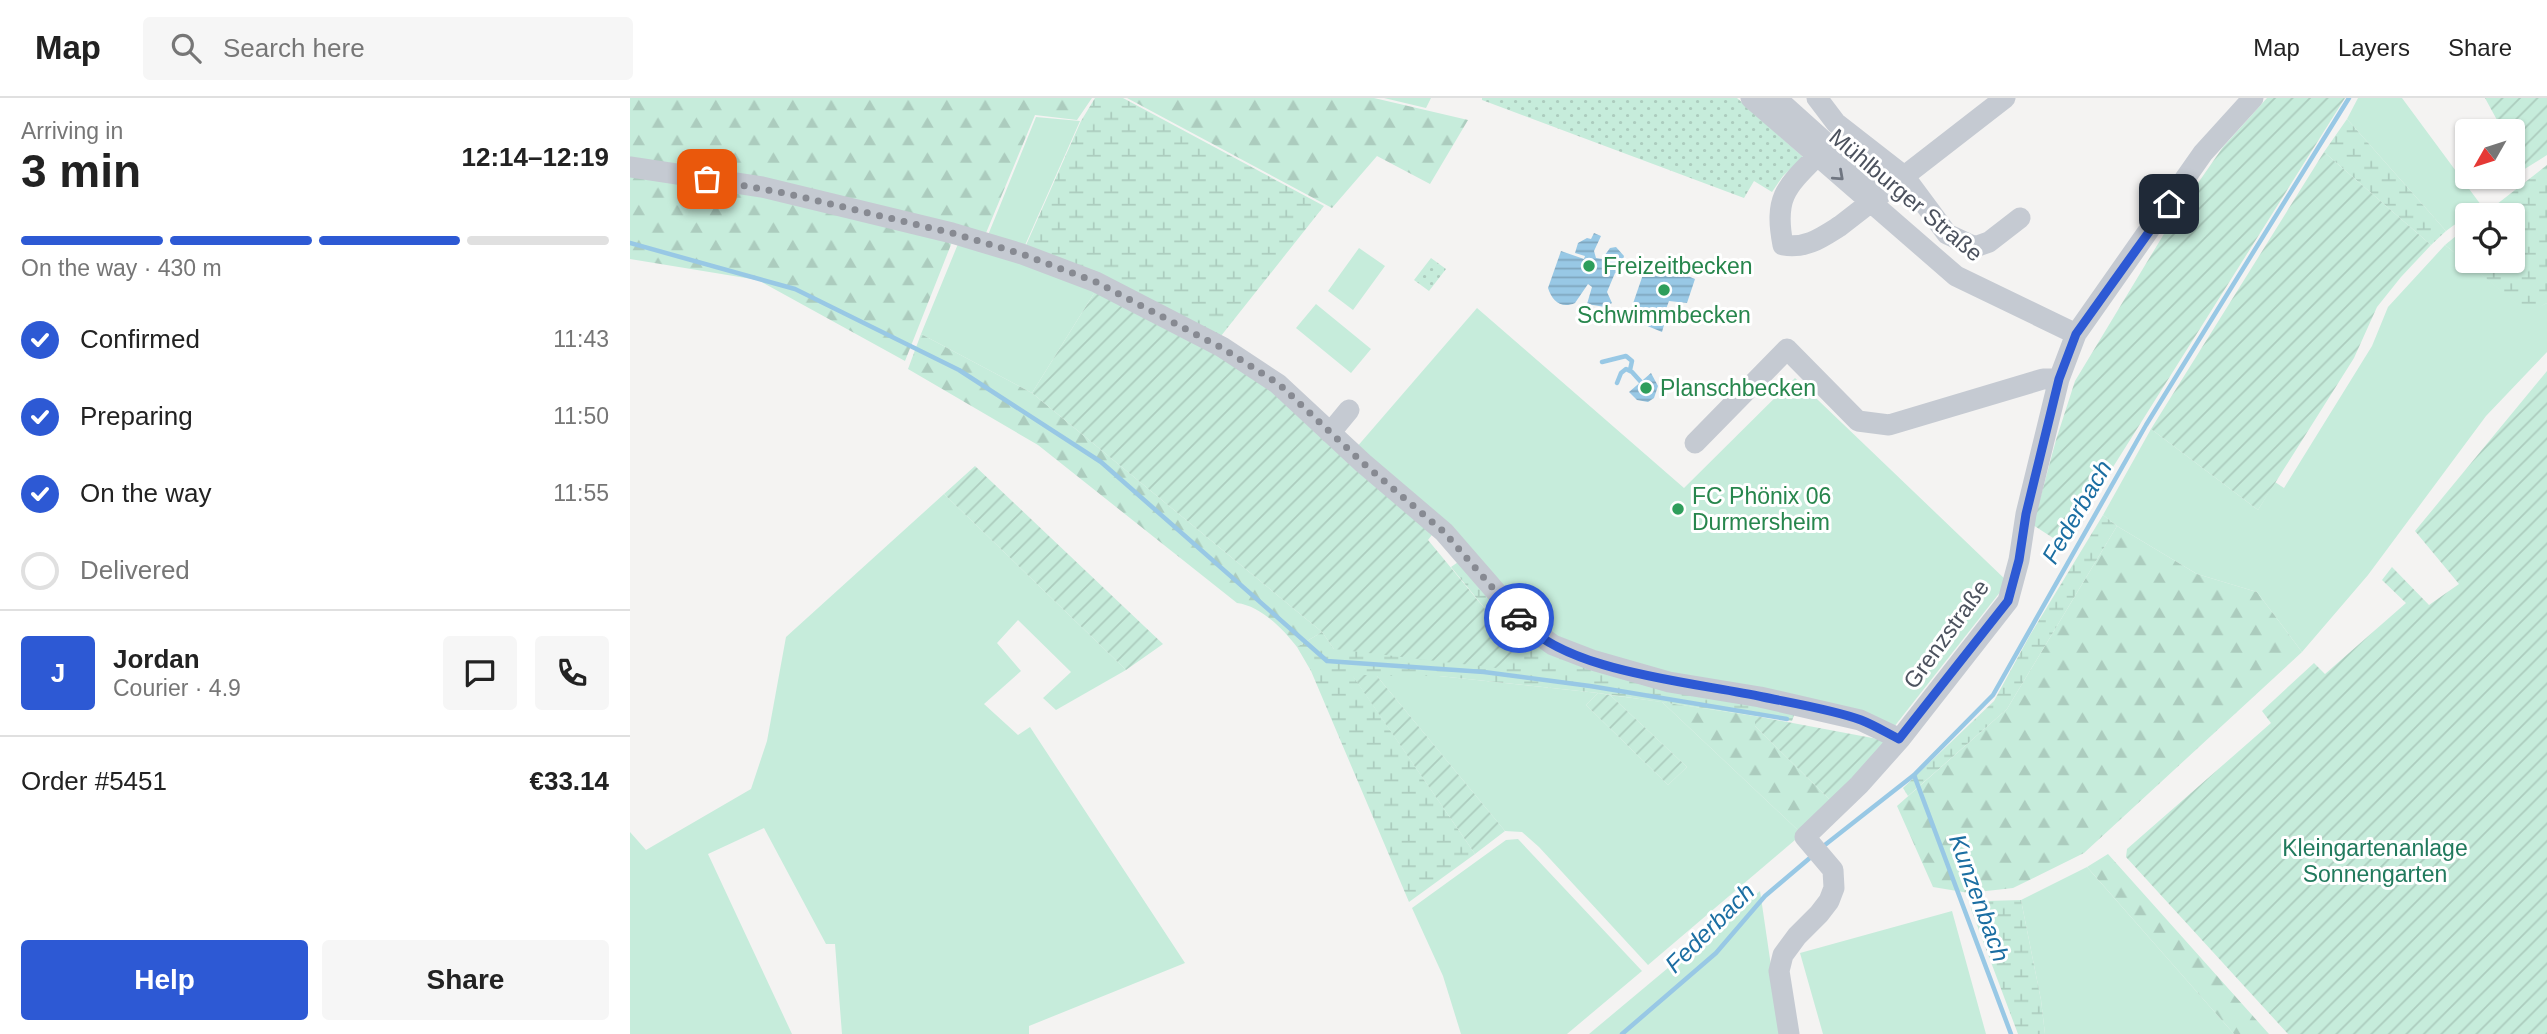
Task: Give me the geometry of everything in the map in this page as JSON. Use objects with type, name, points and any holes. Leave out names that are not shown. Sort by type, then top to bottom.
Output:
[{"type":"street","name":"Mühlburger Straße","points":[[1751,98],[1956,276],[2076,334]]},
{"type":"street","points":[[1776,98],[1874,186],[1871,204]]},
{"type":"street","points":[[1817,98],[1836,123],[1905,176],[1947,234],[1975,247],[1989,242],[2020,218]]},
{"type":"street","points":[[1817,156],[1789,184],[1780,203],[1783,245],[1794,247],[1810,244],[1871,204],[2005,98]]},
{"type":"street","name":"Grenzstraße","points":[[1789,1034],[1779,971],[1783,956],[1819,915],[1834,888],[1833,870],[1812,846],[1858,785],[1899,739],[2008,601],[2059,379],[2076,334],[2203,153],[2253,98]]},
{"type":"street","points":[[630,167],[762,187],[952,233],[1022,254],[1096,282],[1222,348],[1279,384],[1330,433],[1444,532],[1524,624],[1552,645],[1592,660],[1669,682],[1760,696],[1860,720],[1899,739]]},
{"type":"street","points":[[1698,433],[1787,349],[1858,421],[1889,425],[2043,379],[2059,379]]},
{"type":"street","points":[[1330,433],[1349,410]]},
{"type":"green space","points":[[630,98],[1092,98],[1077,120],[1035,115],[986,233],[958,227],[905,361],[758,280],[630,259]]},
{"type":"green space","points":[[1095,98],[1123,98],[1324,206],[1217,341],[1023,252],[1081,121]]},
{"type":"green space","points":[[1127,98],[1374,98],[1468,120],[1430,184],[1377,156],[1332,208]]},
{"type":"green space","points":[[1384,98],[1431,98],[1426,108]]},
{"type":"green space","points":[[1482,98],[1737,98],[1803,157],[1783,176],[1772,192],[1754,181],[1744,198]]},
{"type":"green space","points":[[2267,98],[2345,98],[2064,545],[2033,525],[2075,381],[2173,219],[2223,147]]},
{"type":"green space","points":[[2358,98],[2402,98],[2455,170],[2455,189],[2469,189],[2480,203],[2455,203],[2455,224],[2446,231],[2347,119]]},
{"type":"green space","points":[[2485,98],[2547,98],[2547,155],[2525,169],[2525,119],[2496,119]]},
{"type":"green space","points":[[1036,117],[1080,121],[1022,252],[986,240]]},
{"type":"green space","points":[[2347,119],[2446,231],[2431,245],[2324,152]]},
{"type":"green space","points":[[2324,152],[2431,245],[2377,307],[2354,358],[2258,510],[2151,429]]},
{"type":"green space","points":[[2547,165],[2547,303],[2528,313],[2479,273],[2525,273],[2525,203],[2498,203],[2516,189],[2525,189],[2525,182]]},
{"type":"green space","points":[[2455,237],[2455,253],[2445,245]]},
{"type":"green space","points":[[960,239],[1096,290],[1032,393],[921,334]]},
{"type":"green space","points":[[2445,245],[2455,253],[2455,273],[2480,273],[2528,312],[2547,303],[2547,352],[2486,416],[2368,575],[2302,652],[2257,592],[2197,574],[2103,515],[2151,429],[2258,510],[2275,482],[2284,488],[2372,346],[2388,307]]},
{"type":"green space","points":[[1359,248],[1385,266],[1353,310],[1328,291]]},
{"type":"green space","points":[[1431,258],[1446,269],[1429,291],[1414,280]]},
{"type":"green space","points":[[1096,290],[1221,352],[1290,402],[1435,531],[1428,540],[1519,650],[1496,668],[1334,649],[1322,632],[1032,393]]},
{"type":"green space","points":[[1316,304],[1371,349],[1351,373],[1296,328]]},
{"type":"green space","name":"FC Phönix 06 Durmersheim","points":[[1477,308],[1684,488],[1795,378],[2008,582],[1890,732],[1721,688],[1549,638],[1356,448]]},
{"type":"green space","points":[[921,334],[1032,393],[1322,632],[1297,647],[1271,619],[1255,609],[1237,603],[1038,445],[908,369]]},
{"type":"green space","name":"Kleingartenanlage Sonnengarten","points":[[2547,371],[2547,1034],[2288,1034],[2126,857],[2127,849],[2271,723],[2262,711],[2314,663],[2325,674],[2406,603],[2382,580],[2392,567],[2429,605],[2459,584],[2415,531]]},
{"type":"green space","points":[[975,466],[1163,644],[1126,670],[944,494]]},
{"type":"green space","points":[[944,494],[1126,670],[1056,710],[1043,698],[1071,672],[1018,620],[997,643],[1021,671],[984,704],[1018,735],[1030,727],[1185,963],[1029,1026],[1029,1034],[842,1034],[835,944],[826,944],[764,828],[708,854],[792,1034],[630,1034],[630,832],[646,850],[751,789],[767,741],[786,637]]},
{"type":"green space","points":[[2103,515],[2117,526],[2007,709],[1908,796],[1903,788],[1994,701],[2030,635]]},
{"type":"green space","points":[[2117,526],[2197,574],[2257,592],[2302,652],[2084,853],[2013,888],[1969,893],[1933,887],[1897,806],[2007,709]]},
{"type":"green space","points":[[1461,560],[1530,637],[1796,709],[1792,721],[1598,693],[1439,676],[1353,676],[1475,854],[1409,902],[1311,671],[1297,647],[1322,632],[1334,649],[1519,650],[1451,567]]},
{"type":"green space","points":[[1352,675],[1376,675],[1505,831],[1475,854]]},
{"type":"green space","points":[[1376,675],[1439,676],[1598,693],[1586,705],[1668,785],[1687,767],[1610,695],[1662,702],[1802,834],[1648,965],[1539,847],[1522,832],[1505,831]]},
{"type":"green space","points":[[1598,693],[1610,695],[1687,767],[1668,785],[1586,705]]},
{"type":"green space","points":[[1662,702],[1755,716],[1755,726],[1834,804],[1802,834]]},
{"type":"green space","points":[[1755,716],[1883,740],[1883,751],[1834,804],[1755,726]]},
{"type":"green space","points":[[1518,839],[1642,971],[1567,1034],[1461,1034],[1443,976],[1412,908],[1506,840]]},
{"type":"green space","points":[[2108,854],[2269,1034],[2234,1034],[2087,867]]},
{"type":"green space","points":[[2087,867],[2234,1034],[2045,1034],[2021,900]]},
{"type":"green space","points":[[1760,891],[1781,1034],[1589,1034]]},
{"type":"green space","points":[[2021,900],[2045,1034],[2018,1034],[1971,909],[1985,901]]},
{"type":"green space","points":[[1952,911],[1986,1034],[1823,1034],[1800,953]]},
{"type":"water","name":"Freizeitbecken","points":[[1594,233],[1601,236],[1594,251],[1596,258],[1602,259],[1610,248],[1616,247],[1624,256],[1619,274],[1615,273],[1607,292],[1612,303],[1605,307],[1587,304],[1592,287],[1588,284],[1575,303],[1558,303],[1548,288],[1561,251],[1584,259],[1585,256],[1575,253],[1578,243],[1587,238],[1591,239]]},
{"type":"water","name":"Schwimmbecken","points":[[1648,260],[1695,279],[1687,303],[1669,301],[1662,320],[1662,332],[1628,318]]},
{"type":"water","name":"Planschbecken","points":[[1651,373],[1658,386],[1654,398],[1648,402],[1637,400],[1629,392]]},
{"type":"waterway","name":"Federbach","points":[[1821,848],[1914,775],[1993,695],[2146,425],[2349,98]]},
{"type":"waterway","points":[[630,243],[795,289],[959,370],[1101,462],[1327,661],[1484,672],[1590,686],[1787,719]]},
{"type":"waterway","points":[[1602,362],[1626,356],[1632,361],[1630,370]]},
{"type":"waterway","points":[[1617,383],[1626,369],[1641,382]]},
{"type":"waterway","name":"Kunzenbach","points":[[1914,775],[2011,1034]]},
{"type":"waterway","name":"Federbach","points":[[1622,1034],[1716,953],[1765,896],[1811,857]]},
{"type":"way so far","points":[[707,179],[762,187],[952,233],[1022,254],[1096,282],[1222,348],[1279,384],[1363,463],[1444,532],[1519,618]]},
{"type":"place","name":"Freizeitbecken","points":[[1589,266]]},
{"type":"place","name":"Schwimmbecken","points":[[1664,290]]},
{"type":"place","name":"Planschbecken","points":[[1646,388]]},
{"type":"place","name":"FC Phönix 06 Durmersheim","points":[[1678,509]]},
{"type":"route","points":[[1519,618],[1552,645],[1592,660],[1669,682],[1760,696],[1860,720],[1899,739],[2008,601],[2059,379],[2076,334],[2169,204]]}]
